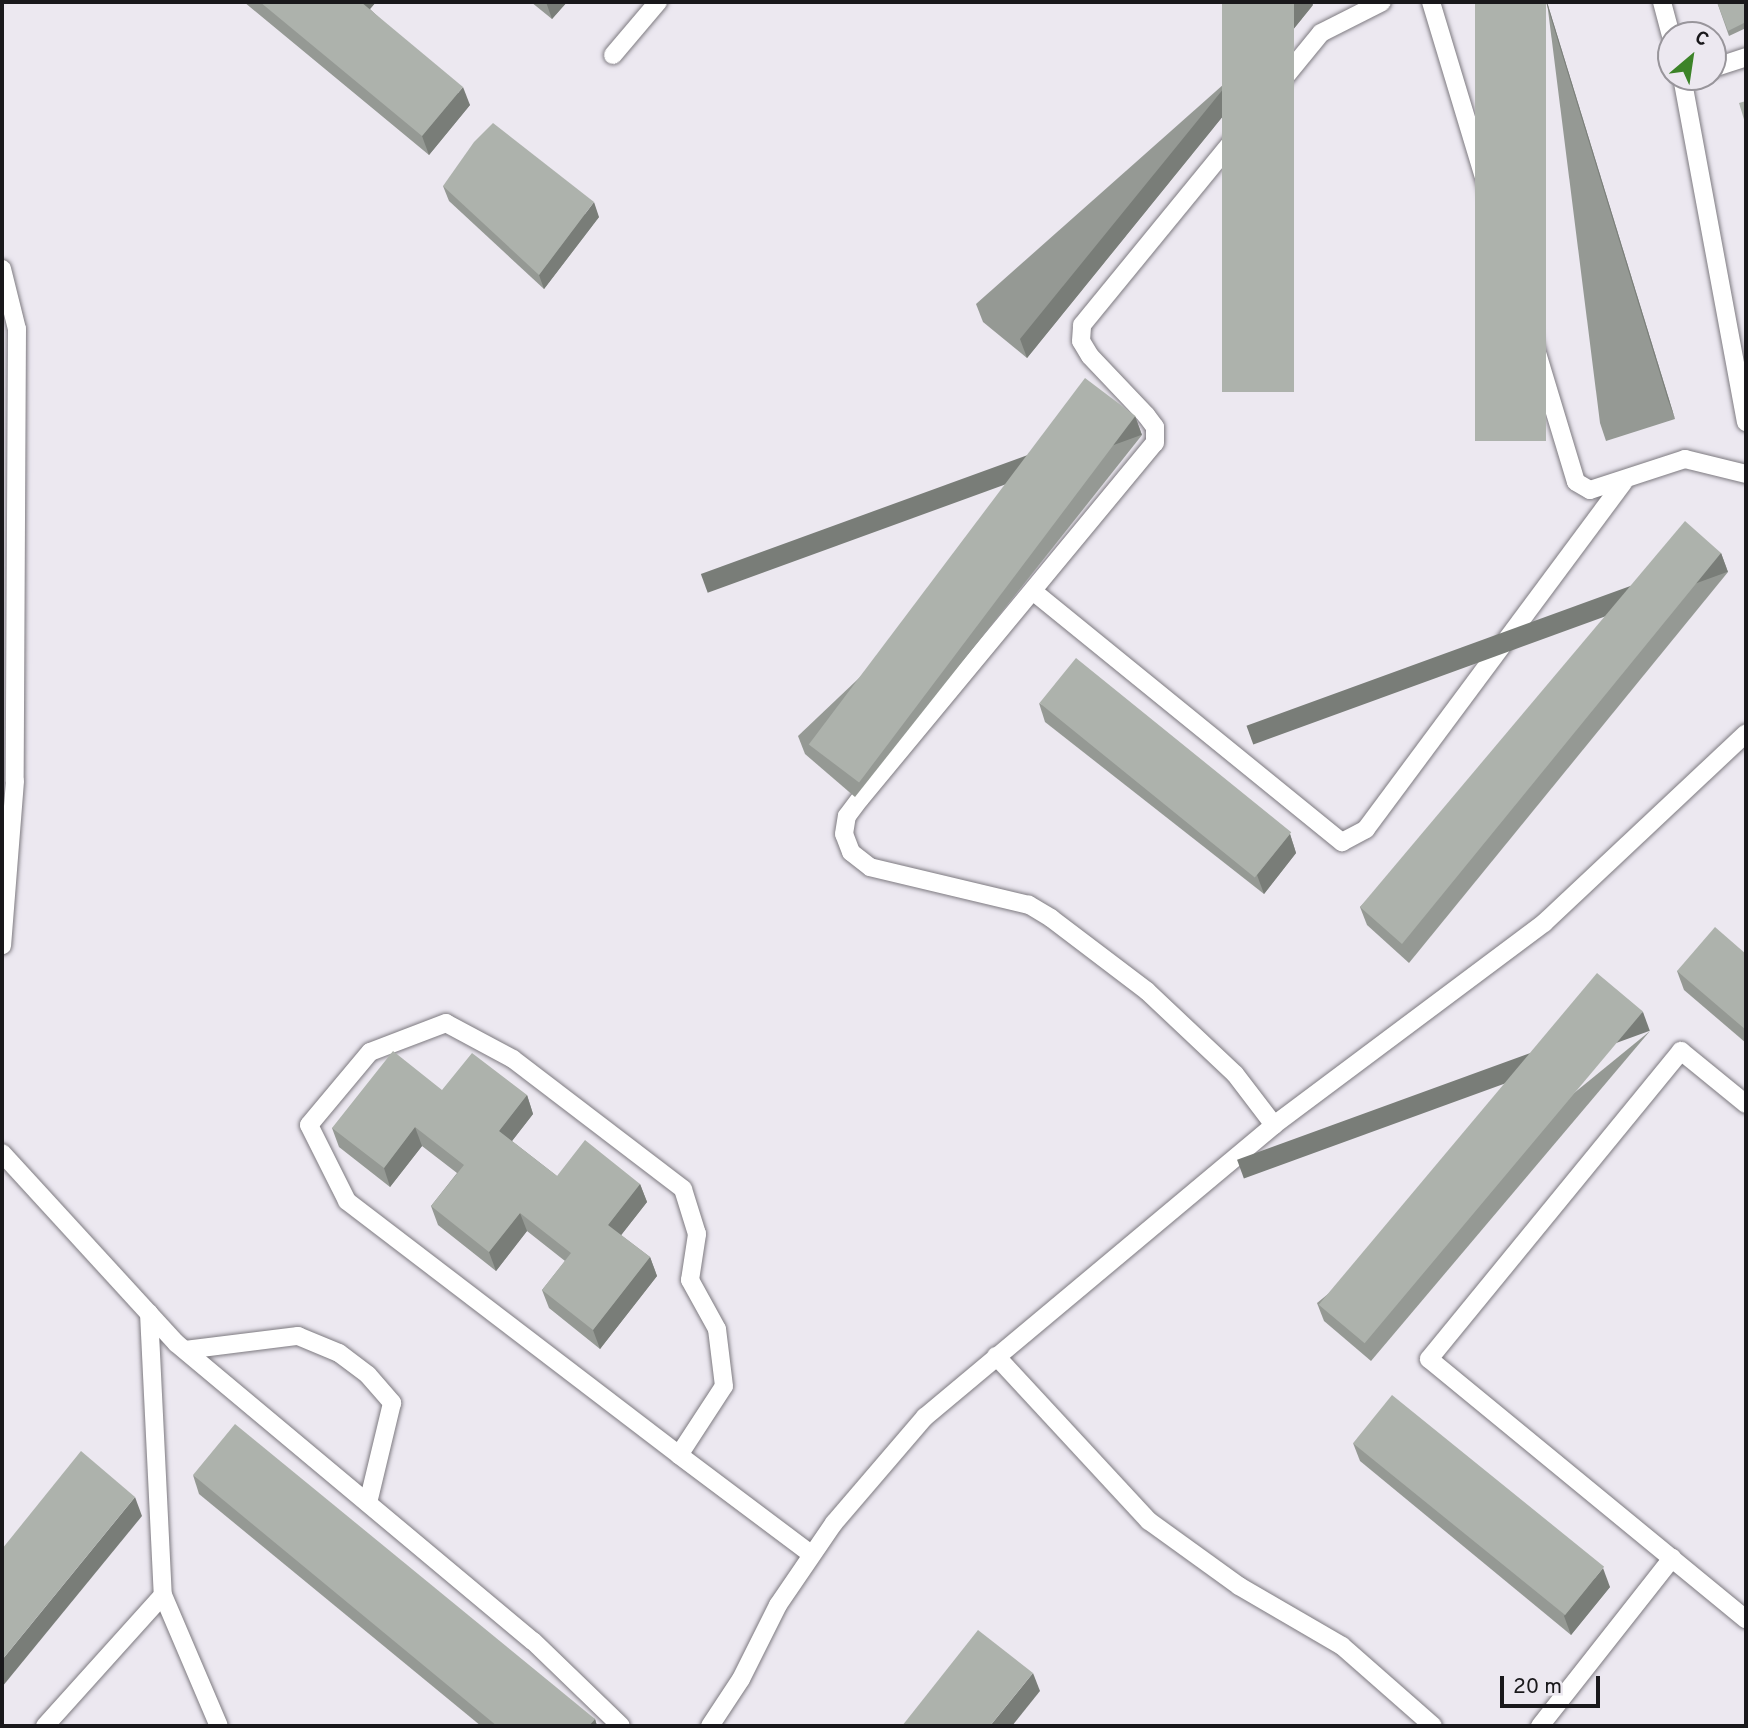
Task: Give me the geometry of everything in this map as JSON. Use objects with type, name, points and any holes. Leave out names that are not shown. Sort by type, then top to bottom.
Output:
[{"type":"lane","points":[[613,55],[658,2]]},
{"type":"lane","points":[[1274,1125],[1236,1074],[1147,991],[1051,918],[1029,905],[870,867],[851,852],[844,834],[847,816],[1155,443],[1155,427],[1090,356],[1081,341],[1082,325],[1321,33],[1382,2]]},
{"type":"lane","points":[[1431,2],[1576,482],[1590,490],[1624,482],[1685,460],[1746,474]]},
{"type":"lane","points":[[1662,2],[1667,21]]},
{"type":"lane","points":[[1727,63],[1746,57]]},
{"type":"lane","points":[[1686,91],[1746,422]]},
{"type":"lane","points":[[2,269],[17,328],[15,781],[2,945]]},
{"type":"lane","points":[[1034,592],[1342,842],[1366,830],[1624,482]]},
{"type":"lane","points":[[710,1726],[812,1555],[925,1417],[1274,1125],[1544,923],[1746,733]]},
{"type":"lane","points":[[679,1455],[724,1386],[717,1329],[690,1280],[697,1234],[683,1189],[513,1059],[446,1023],[370,1052],[309,1125],[347,1201],[679,1455],[812,1555]]},
{"type":"lane","points":[[1746,1104],[1681,1051],[1429,1359],[1746,1619]]},
{"type":"lane","points":[[2,1153],[185,1350],[533,1641],[621,1726]]},
{"type":"lane","points":[[149,1313],[163,1595],[219,1726]]},
{"type":"lane","points":[[185,1350],[298,1336],[339,1353],[368,1375],[392,1403],[368,1503]]},
{"type":"lane","points":[[996,1356],[1149,1521],[1239,1586],[1342,1646],[1433,1726]]},
{"type":"lane","points":[[1540,1726],[1672,1558]]},
{"type":"lane","points":[[45,1726],[163,1595]]},
{"type":"building","points":[[260,2],[361,2],[463,87],[422,136]]},
{"type":"building","points":[[1222,2],[1294,2],[1294,392],[1222,392]]},
{"type":"building","points":[[1475,2],[1546,2],[1546,441],[1475,441]]},
{"type":"building","points":[[1717,2],[1746,2],[1746,22],[1728,31],[1727,21],[1724,21]]},
{"type":"building","points":[[1746,101],[1746,126],[1739,103]]},
{"type":"building","points":[[493,123],[594,202],[539,275],[443,186],[474,142]]},
{"type":"building","points":[[1085,378],[1135,416],[859,782],[809,745]]},
{"type":"building","points":[[1685,521],[1721,553],[1402,944],[1360,907]]},
{"type":"building","points":[[1076,658],[1291,832],[1255,877],[1039,703]]},
{"type":"building","points":[[1715,927],[1746,954],[1746,1030],[1677,971]]},
{"type":"building","points":[[1597,973],[1643,1012],[1365,1343],[1319,1305]]},
{"type":"building","points":[[393,1051],[442,1090],[472,1053],[527,1095],[499,1131],[557,1176],[585,1140],[640,1184],[608,1225],[650,1257],[593,1330],[542,1290],[571,1253],[520,1213],[489,1252],[431,1206],[464,1165],[415,1127],[384,1168],[332,1128]]},
{"type":"building","points":[[1392,1395],[1604,1567],[1565,1615],[1353,1443]]},
{"type":"building","points":[[235,1424],[595,1719],[589,1726],[497,1726],[193,1475]]},
{"type":"building","points":[[81,1451],[135,1497],[2,1660],[2,1549]]},
{"type":"building","points":[[978,1630],[1033,1673],[990,1726],[902,1726]]}]
